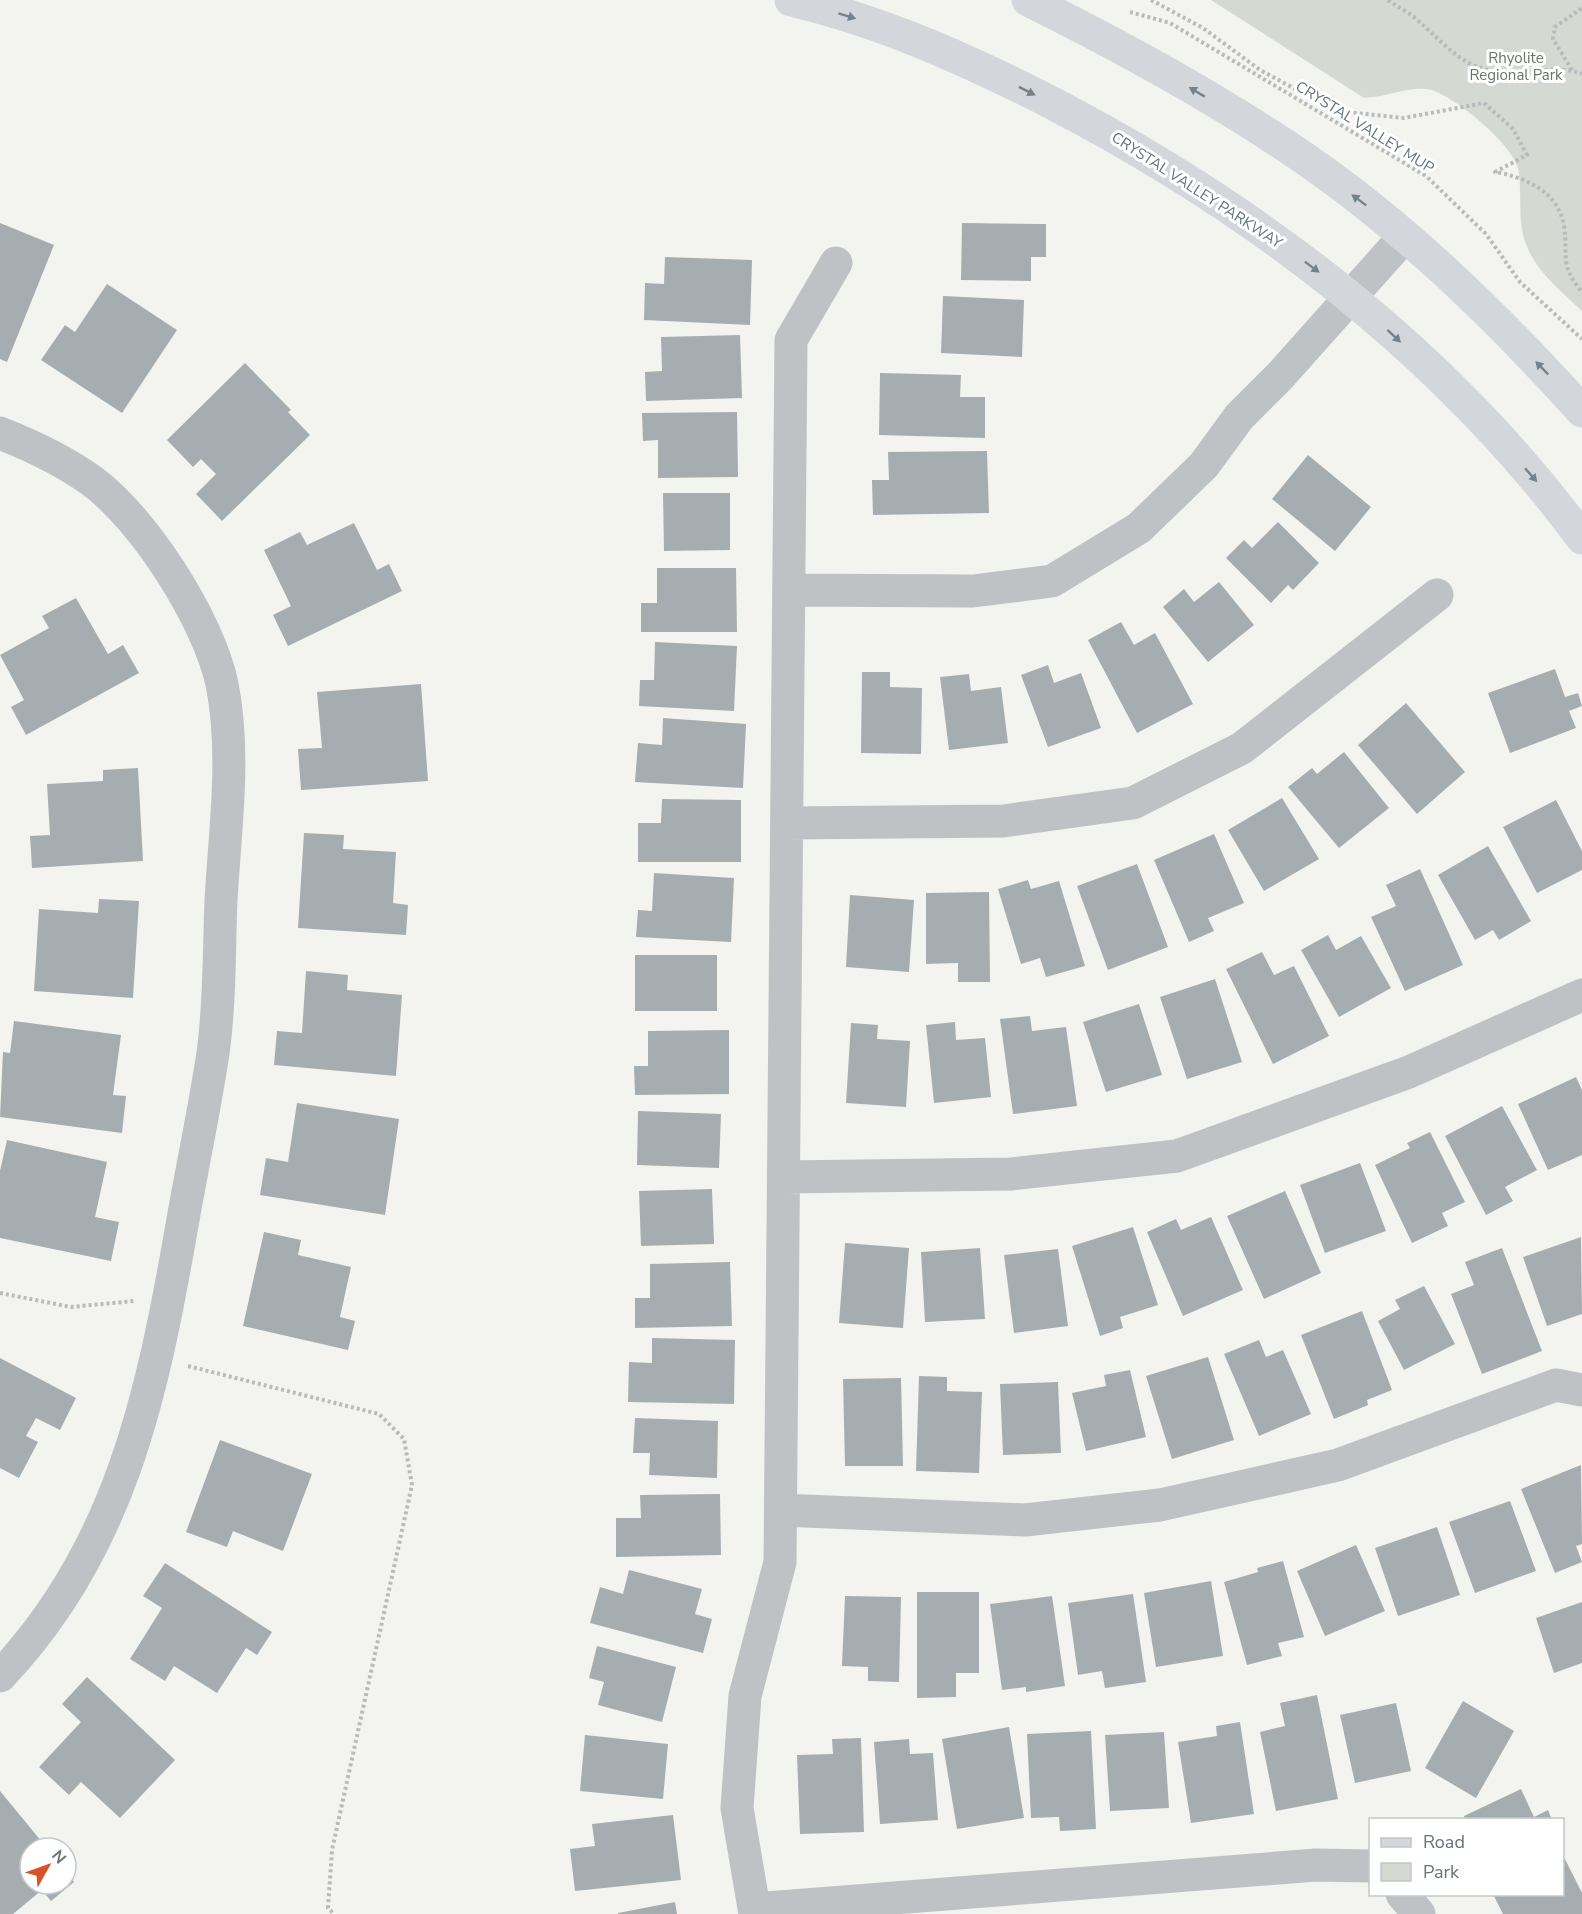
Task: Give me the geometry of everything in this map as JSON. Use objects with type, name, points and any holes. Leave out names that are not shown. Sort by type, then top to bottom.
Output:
[{"type":"main road","name":"CRYSTAL VALLEY PARKWAY","points":[[791,0],[885,28],[952,53],[1106,131],[1258,226],[1351,297],[1439,378],[1531,475],[1582,538]]},
{"type":"main road","points":[[1028,0],[1145,60],[1304,159],[1404,237],[1496,320],[1582,411]]},
{"type":"street","points":[[789,590],[973,591],[1052,581],[1139,528],[1180,489],[1204,465],[1239,417],[1280,376],[1404,237]]},
{"type":"street","points":[[836,263],[791,340],[780,1562],[745,1696],[737,1808],[755,1912],[1316,1865],[1369,1866]]},
{"type":"street","points":[[0,433],[44,450],[96,484],[149,538],[195,612],[221,683],[229,760],[213,1049],[158,1358],[126,1468],[83,1567],[26,1648],[0,1676]]},
{"type":"street","points":[[787,823],[1003,821],[1133,803],[1242,748],[1437,595]]},
{"type":"street","points":[[784,1177],[1011,1174],[1177,1156],[1409,1072],[1582,995]]},
{"type":"street","points":[[781,1510],[1025,1520],[1160,1505],[1338,1465],[1556,1385],[1582,1390]]},
{"type":"street","points":[[1404,1896],[1419,1914]]},
{"type":"path","points":[[1151,0],[1203,28],[1260,70],[1336,111],[1404,118],[1485,103],[1513,129],[1527,155],[1495,172],[1516,175],[1537,184],[1560,213],[1564,227],[1566,266],[1582,292]]},
{"type":"path","points":[[1388,0],[1412,15],[1457,58],[1474,67],[1511,73],[1553,68],[1572,70],[1582,74]]},
{"type":"path","points":[[1572,70],[1553,39],[1554,27],[1582,8]]},
{"type":"path","name":"CRYSTAL VALLEY MUP","points":[[1125,11],[1170,23],[1426,176],[1486,234],[1520,282],[1582,339]]},
{"type":"path","points":[[0,1293],[71,1307],[126,1300],[168,1303]]},
{"type":"path","points":[[158,1358],[379,1414],[404,1439],[412,1485],[332,1851],[328,1908],[334,1914]]},
{"type":"green space","name":"Rhyolite Regional Park","points":[[1211,0],[1582,0],[1582,311],[1538,267],[1528,249],[1522,229],[1518,168],[1505,146],[1480,121],[1451,100],[1427,89],[1412,89],[1364,98]]},
{"type":"building","points":[[0,223],[54,245],[7,362],[0,359]]},
{"type":"building","points":[[962,223],[1046,224],[1046,257],[1031,257],[1031,281],[961,280]]},
{"type":"building","points":[[665,257],[752,260],[750,325],[644,320],[645,283],[664,284]]},
{"type":"building","points":[[107,284],[177,330],[122,413],[41,360],[65,325],[75,332]]},
{"type":"building","points":[[943,296],[1024,300],[1022,357],[941,353]]},
{"type":"building","points":[[740,335],[742,398],[646,401],[645,372],[662,371],[661,337]]},
{"type":"building","points":[[245,363],[291,410],[288,412],[310,435],[222,521],[196,494],[216,474],[201,459],[193,467],[167,440]]},
{"type":"building","points":[[880,373],[961,375],[960,397],[985,397],[985,438],[879,435]]},
{"type":"building","points":[[737,412],[738,477],[658,478],[658,440],[643,441],[642,413]]},
{"type":"building","points":[[987,451],[989,513],[873,515],[872,480],[889,480],[888,452]]},
{"type":"building","points":[[1308,455],[1371,507],[1335,551],[1272,499]]},
{"type":"building","points":[[663,493],[730,493],[730,550],[664,551]]},
{"type":"building","points":[[1278,522],[1319,563],[1293,590],[1288,585],[1271,603],[1226,558],[1244,540],[1252,548]]},
{"type":"building","points":[[354,523],[377,570],[389,564],[402,591],[288,646],[273,615],[291,606],[264,550],[300,532],[307,545]]},
{"type":"building","points":[[657,568],[736,568],[737,632],[641,632],[641,603],[657,603]]},
{"type":"building","points":[[1219,582],[1254,625],[1208,662],[1163,607],[1184,589],[1194,602]]},
{"type":"building","points":[[76,598],[108,654],[123,645],[139,673],[26,735],[11,707],[24,700],[0,655],[49,628],[42,616]]},
{"type":"building","points":[[1121,622],[1134,645],[1155,633],[1193,704],[1137,733],[1088,640]]},
{"type":"building","points":[[655,642],[737,646],[734,711],[639,706],[640,680],[654,680]]},
{"type":"building","points":[[1048,665],[1054,683],[1081,673],[1101,728],[1048,747],[1021,675]]},
{"type":"building","points":[[1555,669],[1565,697],[1578,693],[1582,706],[1569,711],[1576,728],[1510,753],[1488,693]]},
{"type":"building","points":[[862,672],[890,672],[890,687],[922,688],[921,754],[861,753]]},
{"type":"building","points":[[969,674],[971,691],[1001,687],[1008,743],[949,750],[940,677]]},
{"type":"building","points":[[421,684],[428,781],[301,790],[298,749],[322,748],[317,692]]},
{"type":"building","points":[[1406,703],[1465,772],[1417,814],[1358,745]]},
{"type":"building","points":[[663,718],[746,724],[743,788],[635,782],[638,743],[662,745]]},
{"type":"building","points":[[1344,752],[1389,808],[1339,848],[1288,787],[1312,768],[1317,774]]},
{"type":"building","points":[[138,768],[143,861],[32,868],[30,836],[50,835],[47,784],[103,781],[103,770]]},
{"type":"building","points":[[1282,798],[1319,859],[1264,891],[1228,830]]},
{"type":"building","points":[[662,799],[741,800],[741,862],[638,862],[638,823],[661,823]]},
{"type":"building","points":[[1556,800],[1582,851],[1582,870],[1537,893],[1503,827]]},
{"type":"building","points":[[304,833],[344,835],[343,849],[396,852],[393,903],[408,905],[406,935],[298,928]]},
{"type":"building","points":[[1214,834],[1244,903],[1208,918],[1214,931],[1189,942],[1154,860]]},
{"type":"building","points":[[1488,846],[1531,921],[1499,940],[1493,930],[1475,940],[1438,875]]},
{"type":"building","points":[[1137,864],[1168,947],[1108,970],[1077,886]]},
{"type":"building","points":[[1420,869],[1463,965],[1405,991],[1371,917],[1396,906],[1386,885]]},
{"type":"building","points":[[654,873],[734,878],[731,942],[636,937],[638,910],[652,911]]},
{"type":"building","points":[[1028,880],[1031,889],[1059,881],[1085,966],[1046,977],[1040,958],[1021,964],[998,889]]},
{"type":"building","points":[[989,892],[990,982],[958,982],[958,963],[926,964],[926,893]]},
{"type":"building","points":[[850,895],[914,900],[909,972],[846,967]]},
{"type":"building","points":[[99,899],[139,901],[133,998],[34,991],[39,909],[98,913]]},
{"type":"building","points":[[1328,935],[1336,950],[1361,936],[1391,988],[1339,1017],[1301,950]]},
{"type":"building","points":[[1262,952],[1274,975],[1294,966],[1329,1036],[1273,1064],[1226,969]]},
{"type":"building","points":[[635,955],[717,955],[717,1011],[635,1011]]},
{"type":"building","points":[[306,971],[348,975],[347,990],[402,995],[396,1076],[274,1065],[277,1031],[302,1033]]},
{"type":"building","points":[[1215,979],[1242,1062],[1187,1079],[1160,997]]},
{"type":"building","points":[[1139,1004],[1162,1075],[1106,1092],[1083,1022]]},
{"type":"building","points":[[1030,1016],[1032,1031],[1066,1027],[1077,1106],[1013,1114],[1000,1019]]},
{"type":"building","points":[[14,1021],[121,1035],[113,1095],[126,1096],[122,1133],[0,1117],[3,1052],[10,1053]]},
{"type":"building","points":[[955,1022],[956,1040],[985,1038],[991,1097],[934,1103],[926,1025]]},
{"type":"building","points":[[851,1023],[878,1025],[877,1039],[910,1041],[906,1107],[846,1103]]},
{"type":"building","points":[[729,1030],[729,1094],[635,1095],[634,1066],[648,1066],[648,1031]]},
{"type":"building","points":[[1576,1077],[1582,1090],[1582,1155],[1548,1170],[1518,1104]]},
{"type":"building","points":[[297,1103],[399,1119],[385,1215],[260,1195],[266,1158],[288,1162]]},
{"type":"building","points":[[1502,1106],[1537,1170],[1505,1187],[1513,1201],[1486,1215],[1445,1136]]},
{"type":"building","points":[[638,1111],[721,1114],[719,1168],[637,1165]]},
{"type":"building","points":[[1430,1132],[1465,1202],[1442,1213],[1448,1226],[1412,1243],[1375,1165],[1410,1148],[1407,1143]]},
{"type":"building","points":[[7,1140],[107,1162],[95,1217],[119,1222],[111,1261],[0,1238],[0,1171]]},
{"type":"building","points":[[1360,1163],[1386,1231],[1325,1253],[1300,1185]]},
{"type":"building","points":[[712,1189],[714,1244],[641,1246],[639,1191]]},
{"type":"building","points":[[1285,1191],[1321,1273],[1264,1299],[1227,1216]]},
{"type":"building","points":[[1211,1217],[1243,1290],[1183,1316],[1147,1232],[1176,1219],[1181,1230]]},
{"type":"building","points":[[1133,1227],[1158,1305],[1120,1317],[1123,1328],[1100,1336],[1072,1246]]},
{"type":"building","points":[[264,1232],[301,1240],[298,1255],[351,1267],[340,1317],[355,1321],[348,1350],[243,1326]]},
{"type":"building","points":[[1581,1237],[1582,1314],[1547,1326],[1523,1257]]},
{"type":"building","points":[[845,1243],[909,1248],[903,1328],[839,1323]]},
{"type":"building","points":[[980,1248],[985,1319],[925,1322],[921,1252]]},
{"type":"building","points":[[1502,1248],[1542,1351],[1482,1374],[1451,1294],[1474,1285],[1465,1262]]},
{"type":"building","points":[[1058,1249],[1068,1326],[1014,1333],[1004,1255]]},
{"type":"building","points":[[730,1262],[732,1326],[635,1328],[635,1298],[650,1298],[650,1264]]},
{"type":"building","points":[[1424,1286],[1455,1344],[1404,1370],[1378,1321],[1400,1309],[1395,1300]]},
{"type":"building","points":[[1362,1311],[1392,1390],[1367,1400],[1368,1405],[1334,1419],[1301,1335]]},
{"type":"building","points":[[652,1338],[735,1340],[734,1404],[628,1402],[629,1362],[652,1363]]},
{"type":"building","points":[[1259,1340],[1266,1357],[1283,1350],[1311,1414],[1259,1436],[1224,1354]]},
{"type":"building","points":[[1208,1357],[1234,1440],[1172,1459],[1146,1376]]},
{"type":"building","points":[[0,1358],[76,1398],[60,1430],[36,1418],[26,1436],[38,1442],[19,1478],[0,1468]]},
{"type":"building","points":[[1130,1370],[1146,1437],[1086,1451],[1072,1393],[1106,1386],[1104,1375]]},
{"type":"building","points":[[919,1376],[947,1377],[947,1391],[982,1392],[979,1473],[916,1471]]},
{"type":"building","points":[[901,1378],[903,1466],[845,1466],[843,1379]]},
{"type":"building","points":[[1058,1382],[1061,1453],[1003,1455],[1000,1384]]},
{"type":"building","points":[[635,1418],[718,1421],[717,1478],[649,1475],[650,1453],[633,1453]]},
{"type":"building","points":[[220,1440],[312,1474],[283,1551],[233,1531],[227,1547],[186,1532]]},
{"type":"building","points":[[1581,1465],[1582,1544],[1576,1546],[1582,1562],[1555,1573],[1521,1489]]},
{"type":"building","points":[[720,1494],[721,1555],[616,1557],[616,1518],[641,1518],[640,1495]]},
{"type":"building","points":[[1510,1501],[1536,1571],[1475,1593],[1449,1522]]},
{"type":"building","points":[[1437,1527],[1460,1595],[1398,1616],[1375,1548]]},
{"type":"building","points":[[1356,1545],[1385,1611],[1325,1636],[1297,1571]]},
{"type":"building","points":[[1283,1561],[1304,1637],[1278,1643],[1282,1656],[1247,1665],[1224,1582],[1258,1572],[1257,1568]]},
{"type":"building","points":[[165,1563],[272,1632],[257,1655],[246,1648],[217,1693],[174,1666],[165,1681],[130,1659],[162,1608],[143,1596]]},
{"type":"building","points":[[629,1570],[702,1589],[695,1614],[712,1619],[703,1653],[590,1623],[600,1587],[623,1594]]},
{"type":"building","points":[[1211,1581],[1223,1656],[1156,1667],[1144,1593]]},
{"type":"building","points":[[917,1592],[979,1592],[979,1673],[956,1673],[956,1697],[917,1698]]},
{"type":"building","points":[[1133,1594],[1146,1682],[1105,1688],[1102,1671],[1078,1675],[1068,1603]]},
{"type":"building","points":[[845,1596],[901,1597],[899,1682],[868,1681],[868,1667],[842,1666]]},
{"type":"building","points":[[1052,1596],[1065,1686],[1026,1692],[1026,1687],[1002,1690],[990,1604]]},
{"type":"building","points":[[1582,1602],[1582,1663],[1554,1673],[1536,1618]]},
{"type":"building","points":[[597,1646],[676,1667],[662,1722],[598,1705],[604,1682],[589,1678]]},
{"type":"building","points":[[87,1677],[175,1760],[120,1818],[81,1782],[69,1795],[39,1767],[81,1722],[62,1704]]},
{"type":"building","points":[[1317,1695],[1338,1799],[1276,1811],[1260,1732],[1285,1726],[1280,1703]]},
{"type":"building","points":[[1463,1701],[1514,1731],[1476,1798],[1425,1768]]},
{"type":"building","points":[[1396,1703],[1411,1771],[1355,1783],[1340,1715]]},
{"type":"building","points":[[1240,1722],[1254,1814],[1191,1823],[1178,1742],[1217,1736],[1216,1726]]},
{"type":"building","points":[[1009,1727],[1024,1818],[957,1829],[942,1739]]},
{"type":"building","points":[[1091,1731],[1096,1829],[1060,1831],[1059,1817],[1031,1818],[1027,1734]]},
{"type":"building","points":[[1164,1732],[1169,1808],[1110,1811],[1105,1735]]},
{"type":"building","points":[[585,1735],[668,1744],[663,1799],[580,1791]]},
{"type":"building","points":[[861,1738],[864,1832],[800,1834],[797,1755],[833,1754],[832,1739]]},
{"type":"building","points":[[909,1739],[910,1754],[933,1753],[938,1820],[880,1824],[874,1742]]},
{"type":"building","points":[[1521,1789],[1534,1817],[1548,1810],[1551,1818],[1464,1818],[1464,1816]]},
{"type":"building","points":[[0,1791],[37,1836],[18,1836],[18,1896],[35,1896],[13,1914],[0,1914]]},
{"type":"building","points":[[673,1815],[681,1880],[575,1891],[570,1849],[595,1846],[592,1824]]},
{"type":"building","points":[[1564,1857],[1582,1893],[1582,1914],[1503,1914],[1494,1896],[1564,1896]]},
{"type":"building","points":[[47,1896],[57,1896],[51,1901]]},
{"type":"building","points":[[675,1902],[677,1914],[618,1914],[618,1913]]}]
